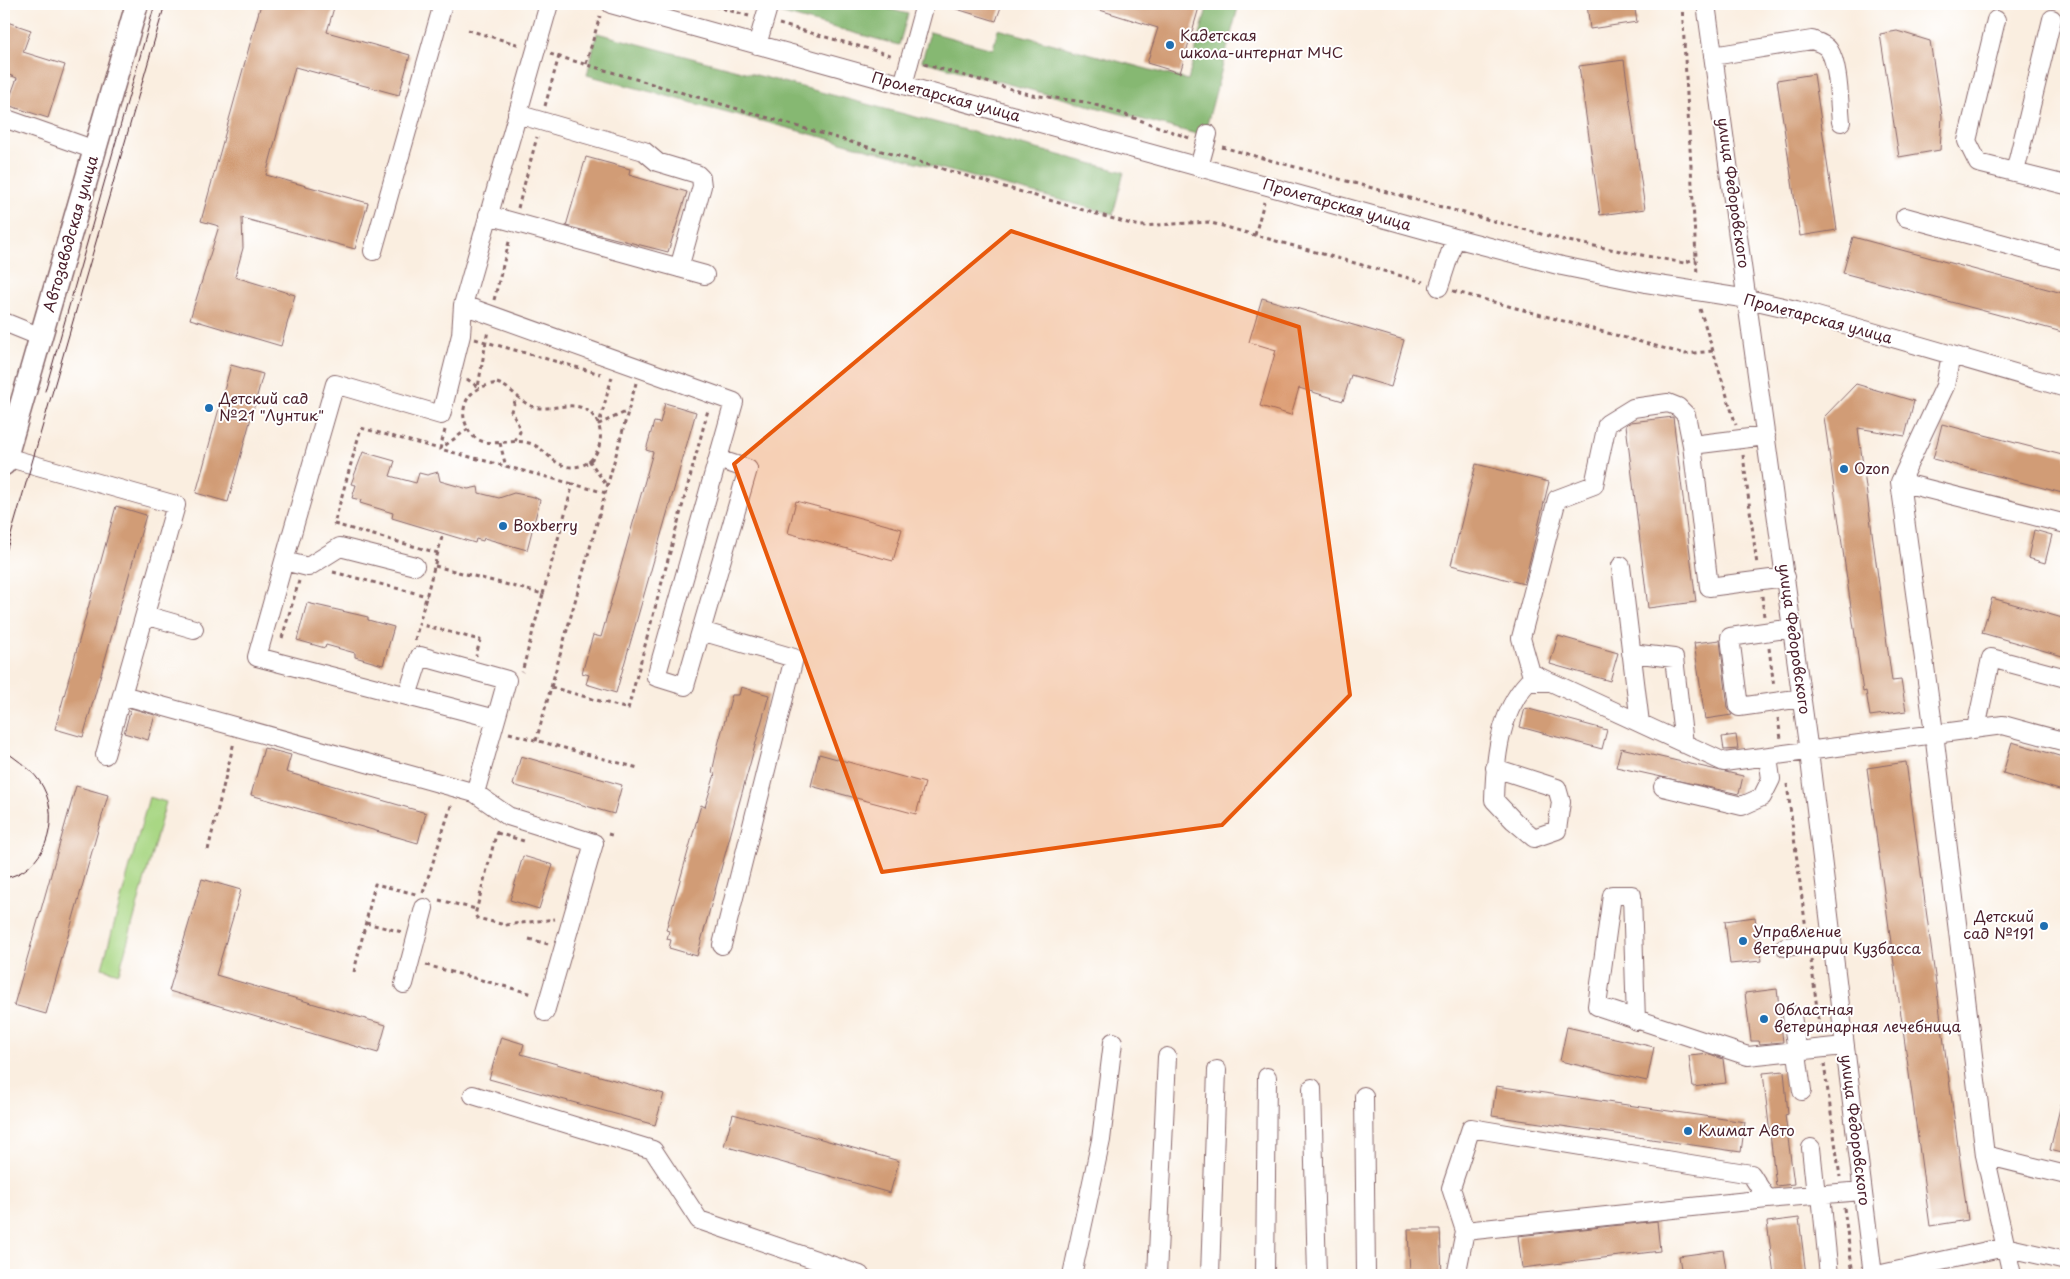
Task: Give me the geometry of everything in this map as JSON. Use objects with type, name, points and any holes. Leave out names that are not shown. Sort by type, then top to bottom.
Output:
[{"type":"main road","name":"Автозаводская улица","points":[[5,461],[137,4]]},
{"type":"street","points":[[373,251],[443,4]]},
{"type":"street","points":[[501,726],[407,696],[257,658],[335,384],[441,414],[461,335],[463,305],[548,4]]},
{"type":"street","points":[[758,45],[769,4]]},
{"type":"street","points":[[903,85],[925,4]]},
{"type":"street","name":"улица Федоровского","points":[[1706,4],[1802,698],[1873,1275]]},
{"type":"street","name":"Пролетарская улица","points":[[606,8],[758,45],[1562,266],[1646,283],[1748,299],[1796,310],[2066,388]]},
{"type":"street","points":[[2015,172],[2052,19]]},
{"type":"street","points":[[1996,20],[1967,141],[1978,163],[2015,172],[2065,180]]},
{"type":"street","points":[[1713,56],[1812,40],[1820,43],[1829,50],[1834,64],[1841,122]]},
{"type":"street","points":[[517,114],[644,151],[657,162],[697,174],[701,178],[702,186],[679,268]]},
{"type":"street","points":[[4,121],[95,150]]},
{"type":"street","points":[[1199,167],[1208,134]]},
{"type":"street","points":[[488,215],[705,276]]},
{"type":"street","points":[[1905,217],[2066,260]]},
{"type":"street","points":[[1439,287],[1455,238]]},
{"type":"street","points":[[463,305],[734,402],[656,677],[685,686],[748,469],[718,459]]},
{"type":"street","points":[[4,322],[41,337]]},
{"type":"street","points":[[1951,355],[1945,386],[1900,482],[1934,733],[1986,1155],[2012,1275]]},
{"type":"street","points":[[1786,577],[1709,587],[1692,446],[1686,415],[1678,407],[1668,403],[1633,408],[1607,424],[1594,485],[1557,499],[1521,638],[1528,654],[1531,673],[1724,762],[2004,725],[2066,742]]},
{"type":"street","points":[[1692,446],[1766,436]]},
{"type":"street","points":[[5,461],[176,505],[105,755]]},
{"type":"street","points":[[1900,482],[2066,524]]},
{"type":"street","points":[[284,561],[308,567],[340,547],[415,566]]},
{"type":"street","points":[[1621,566],[1640,722]]},
{"type":"street","points":[[145,615],[194,629]]},
{"type":"street","points":[[1792,628],[1730,637],[1739,707],[1802,698]]},
{"type":"street","points":[[701,631],[794,658],[722,945]]},
{"type":"street","points":[[1631,653],[1674,658],[1684,744]]},
{"type":"street","points":[[407,696],[420,656],[507,680],[501,726],[475,793]]},
{"type":"street","points":[[1976,728],[1991,658],[2066,678]]},
{"type":"street","points":[[1495,768],[1557,788],[1561,802],[1557,830],[1534,838],[1494,800],[1495,768],[1502,730],[1517,694],[1528,682],[1552,682]]},
{"type":"street","points":[[122,695],[475,793],[508,816],[594,843],[546,1005]]},
{"type":"street","points":[[1662,788],[1742,806],[1762,797],[1771,779],[1768,757]]},
{"type":"street","points":[[1636,1021],[1632,895],[1612,895],[1597,1006],[1636,1021],[1748,1056],[1844,1046]]},
{"type":"street","points":[[404,984],[417,936],[423,902]]},
{"type":"street","points":[[1785,947],[1832,941]]},
{"type":"street","points":[[1792,1014],[1802,1091]]},
{"type":"street","points":[[1072,1275],[1101,1140],[1113,1042]]},
{"type":"street","points":[[1157,1275],[1167,1057]]},
{"type":"street","points":[[1210,1275],[1218,1070]]},
{"type":"street","points":[[1265,1275],[1267,1077]]},
{"type":"street","points":[[1312,1088],[1317,1275]]},
{"type":"street","points":[[473,1095],[653,1150],[699,1220],[860,1275]]},
{"type":"street","points":[[1364,1096],[1366,1275]]},
{"type":"street","points":[[1457,1271],[1465,1231],[1451,1188],[1471,1128],[1751,1174],[1767,1199]]},
{"type":"street","points":[[1811,1148],[1829,1275]]},
{"type":"street","points":[[1986,1155],[2066,1175]]},
{"type":"street","points":[[1465,1231],[1767,1199],[1862,1191]]},
{"type":"street","points":[[1877,1275],[2005,1246],[2066,1261]]},
{"type":"path","points":[[586,64],[606,8]]},
{"type":"path","points":[[468,30],[1131,224],[1141,226],[1208,222],[1685,354],[1713,351]]},
{"type":"path","points":[[559,56],[490,314],[478,387],[466,400],[463,418],[474,437],[484,443],[515,442],[532,444],[557,463],[572,467],[589,460],[597,453],[602,439],[600,424],[612,377]]},
{"type":"path","points":[[468,337],[620,379]]},
{"type":"path","points":[[465,378],[478,387],[497,383],[509,387],[520,398],[535,407],[577,406],[590,412],[600,424]]},
{"type":"path","points":[[536,741],[636,384],[628,382]]},
{"type":"path","points":[[515,442],[520,432],[517,421],[511,411],[515,401],[520,398]]},
{"type":"path","points":[[552,687],[628,709],[710,401]]},
{"type":"path","points":[[600,424],[629,410]]},
{"type":"path","points":[[440,449],[447,421]]},
{"type":"path","points":[[438,553],[334,524],[361,428],[606,493]]},
{"type":"path","points":[[440,449],[468,429]]},
{"type":"path","points":[[500,443],[506,467]]},
{"type":"path","points":[[589,460],[608,487]]},
{"type":"path","points":[[520,677],[573,484]]},
{"type":"path","points":[[414,643],[442,537]]},
{"type":"path","points":[[435,566],[543,594]]},
{"type":"path","points":[[324,570],[427,596]]},
{"type":"path","points":[[279,646],[300,579],[307,581]]},
{"type":"path","points":[[419,624],[480,640],[472,671]]},
{"type":"path","points":[[501,726],[536,741],[638,768]]},
{"type":"path","points":[[208,850],[238,727]]},
{"type":"path","points":[[423,902],[457,788]]},
{"type":"path","points":[[520,820],[496,833],[476,909],[477,918],[505,925],[555,919]]},
{"type":"path","points":[[496,833],[533,843]]},
{"type":"path","points":[[606,833],[615,836]]},
{"type":"path","points":[[354,972],[375,884],[423,902],[476,909]]},
{"type":"path","points":[[553,927],[558,911]]},
{"type":"path","points":[[366,922],[417,936]]},
{"type":"path","points":[[529,938],[548,944],[550,936]]},
{"type":"path","points":[[410,960],[546,1005]]},
{"type":"highlighted area","points":[[1011,231],[1299,327],[1350,695],[1222,825],[882,872],[734,464]]},
{"type":"green space","points":[[746,4],[869,4],[908,14],[899,45]]},
{"type":"green space","points":[[1208,4],[1239,4],[1204,136],[922,61],[930,32],[993,49],[998,29],[1188,80]]},
{"type":"green space","points":[[597,33],[1124,172],[1113,214],[587,75]]},
{"type":"green space","points":[[149,797],[166,802],[119,973],[102,968]]},
{"type":"building","points":[[261,4],[335,4],[327,32],[410,55],[399,95],[295,67],[266,175],[368,203],[355,249],[242,218],[243,248],[235,277],[295,295],[281,346],[190,319],[219,226],[201,221]]},
{"type":"building","points":[[950,4],[1002,4],[996,21],[950,7]]},
{"type":"building","name":"Кадетская школа-интернат МЧС","points":[[1090,4],[1200,4],[1180,73],[1147,63],[1158,28],[1090,7]]},
{"type":"building","points":[[1587,4],[1634,4],[1637,22],[1590,29]]},
{"type":"building","points":[[4,21],[31,30],[23,52],[65,65],[48,118],[7,105],[17,78],[4,73]]},
{"type":"building","points":[[1897,31],[1930,41],[1942,116],[1940,150],[1899,157],[1880,34]]},
{"type":"building","points":[[1624,60],[1645,209],[1600,215],[1579,66]]},
{"type":"building","points":[[1814,74],[1837,230],[1800,236],[1777,80]]},
{"type":"building","points":[[586,157],[630,169],[629,175],[687,192],[668,252],[566,226]]},
{"type":"building","points":[[1853,237],[2066,294],[2066,333],[1843,273]]},
{"type":"building","points":[[1262,298],[1404,340],[1391,387],[1351,375],[1343,401],[1299,388],[1291,415],[1260,406],[1276,350],[1249,342]]},
{"type":"building","points":[[231,365],[263,374],[228,502],[196,493]]},
{"type":"building","points":[[1856,384],[1914,401],[1905,436],[1858,428],[1892,681],[1901,680],[1906,711],[1870,716],[1866,691],[1863,692],[1824,417]]},
{"type":"building","points":[[665,403],[696,412],[616,693],[586,684],[589,675],[582,673],[593,635],[601,637],[653,452],[646,450],[654,422],[660,423]]},
{"type":"building","points":[[1673,417],[1696,602],[1648,608],[1626,425],[1631,422]]},
{"type":"building","points":[[1942,424],[2066,456],[2066,494],[1933,459]]},
{"type":"building","points":[[363,452],[395,461],[390,476],[416,483],[419,473],[427,475],[438,472],[440,481],[468,489],[478,487],[479,493],[499,498],[514,493],[540,500],[527,550],[484,538],[483,541],[476,539],[475,543],[392,518],[393,513],[360,503],[361,500],[352,498],[356,485],[351,484]]},
{"type":"building","points":[[1476,464],[1549,482],[1524,584],[1451,565]]},
{"type":"building","points":[[796,501],[902,529],[893,561],[788,533]]},
{"type":"building","points":[[116,506],[146,515],[83,737],[55,729]]},
{"type":"building","points":[[2034,530],[2052,535],[2045,563],[2028,558]]},
{"type":"building","points":[[1992,598],[2066,619],[2066,657],[1982,633]]},
{"type":"building","points":[[307,603],[368,617],[368,620],[394,627],[383,665],[355,657],[355,653],[326,645],[325,648],[297,640]]},
{"type":"building","points":[[1558,636],[1618,653],[1610,681],[1550,664]]},
{"type":"building","points":[[1720,640],[1728,708],[1732,715],[1705,719],[1694,643]]},
{"type":"building","points":[[741,687],[769,695],[697,956],[669,948],[671,940],[667,939],[669,931],[666,930],[701,805],[705,807],[715,774],[712,773],[718,745],[732,695],[739,695]]},
{"type":"building","points":[[131,708],[155,715],[148,740],[124,733]]},
{"type":"building","points":[[1525,708],[1607,730],[1602,749],[1520,727]]},
{"type":"building","points":[[1736,735],[1738,749],[1724,750],[1722,737]]},
{"type":"building","points":[[2012,742],[2066,758],[2066,792],[2003,773]]},
{"type":"building","points":[[264,748],[291,755],[286,772],[426,813],[418,843],[251,795]]},
{"type":"building","points":[[1621,748],[1743,776],[1739,794],[1616,767]]},
{"type":"building","points":[[819,754],[925,783],[916,814],[811,786]]},
{"type":"building","points":[[521,756],[622,785],[614,814],[513,785]]},
{"type":"building","points":[[1906,762],[1968,1220],[1930,1226],[1867,768]]},
{"type":"building","points":[[76,786],[108,795],[46,1014],[14,1005]]},
{"type":"building","points":[[523,856],[553,865],[539,909],[510,900]]},
{"type":"building","points":[[202,879],[241,890],[216,975],[386,1025],[378,1053],[169,991]]},
{"type":"building","name":"Управление ветеринарии Кузбасса","points":[[1755,917],[1761,961],[1730,964],[1725,921]]},
{"type":"building","name":"Областная ветеринарная лечебница","points":[[1777,989],[1783,1042],[1760,1044],[1759,1041],[1751,1041],[1745,993]]},
{"type":"building","points":[[1567,1027],[1654,1047],[1647,1081],[1560,1061]]},
{"type":"building","points":[[501,1037],[524,1044],[521,1054],[664,1094],[655,1125],[489,1079]]},
{"type":"building","points":[[1710,1054],[1723,1059],[1726,1083],[1693,1087],[1689,1056]]},
{"type":"building","points":[[1784,1071],[1788,1114],[1785,1115],[1794,1184],[1776,1186],[1763,1073]]},
{"type":"building","points":[[1496,1086],[1745,1122],[1741,1152],[1492,1116]]},
{"type":"building","points":[[2061,1104],[2066,1104],[2066,1154],[2050,1150]]},
{"type":"building","points":[[733,1114],[899,1161],[890,1193],[724,1146]]},
{"type":"building","points":[[1799,1218],[1806,1275],[1774,1275],[1767,1222]]},
{"type":"building","points":[[1657,1221],[1660,1251],[1522,1268],[1518,1236]]},
{"type":"building","points":[[1408,1229],[1440,1229],[1442,1275],[1410,1275]]},
{"type":"building","points":[[1723,1250],[1727,1275],[1682,1275],[1679,1256]]},
{"type":"tram line","points":[[45,391],[155,4]]},
{"type":"tram line","points":[[4,559],[165,4]]},
{"type":"tram line","points":[[4,750],[26,767],[39,781],[48,800],[50,815],[46,843],[39,856],[30,866],[18,874],[4,878]]},
{"type":"place","name":"Кадетская школа-интернат МЧС","points":[[1170,45]]},
{"type":"place","name":"Детский сад №21 \"Лунтик\"","points":[[209,408]]},
{"type":"place","name":"Ozon","points":[[1844,469]]},
{"type":"place","name":"Boxberry","points":[[503,526]]},
{"type":"place","name":"Детский сад №191","points":[[2044,926]]},
{"type":"place","name":"Управление ветеринарии Кузбасса","points":[[1743,941]]},
{"type":"place","name":"Областная ветеринарная лечебница","points":[[1764,1019]]},
{"type":"place","name":"Климат Авто","points":[[1688,1131]]}]
